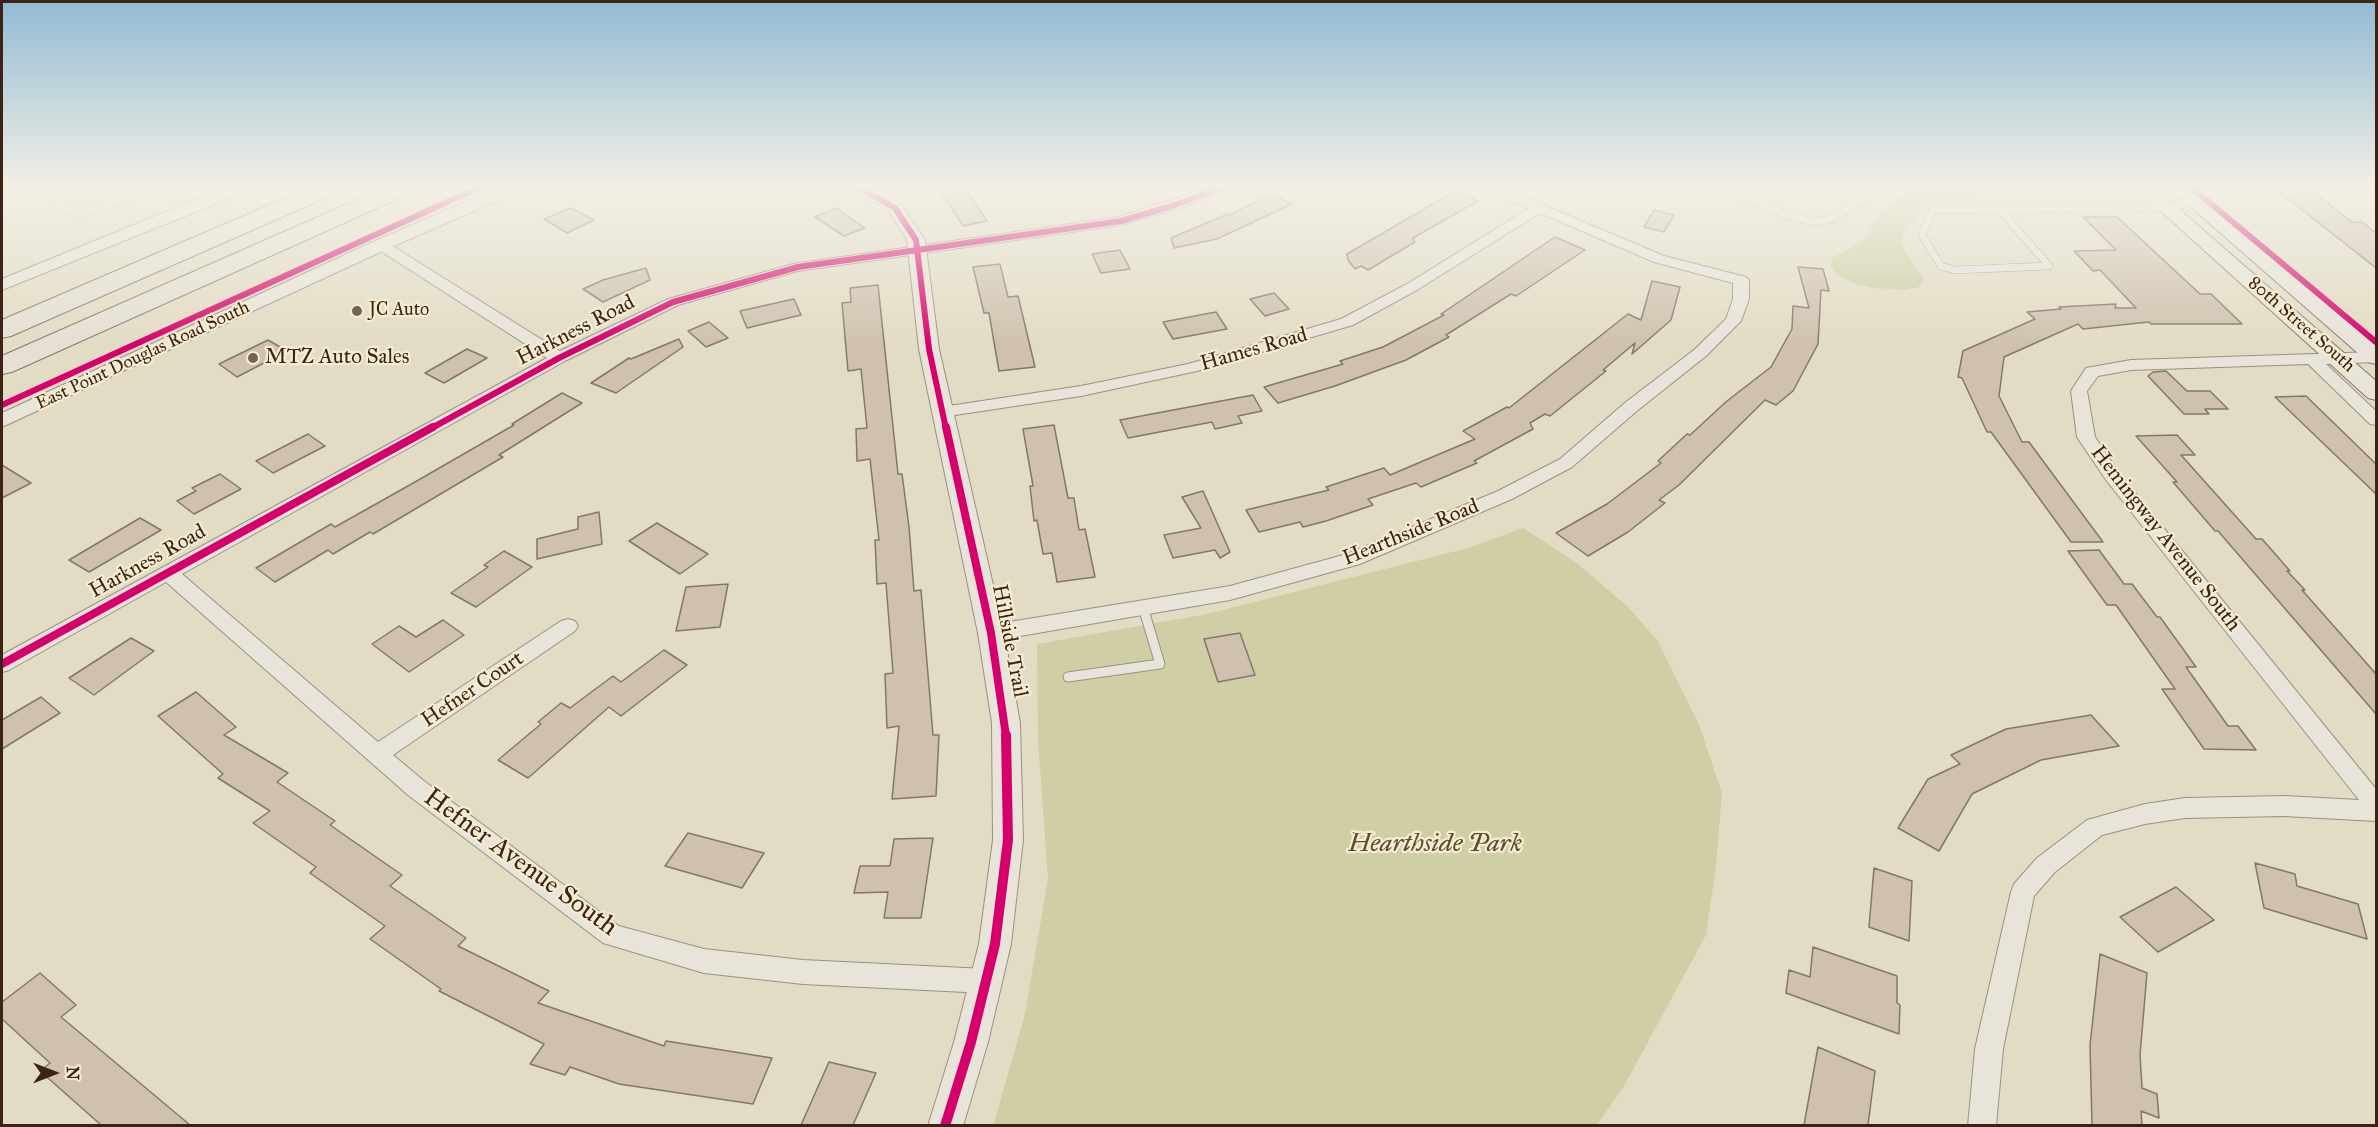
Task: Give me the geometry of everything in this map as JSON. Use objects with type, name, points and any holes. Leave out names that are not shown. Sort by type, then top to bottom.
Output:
[{"type":"highway","points":[[2,330],[210,240]]},
{"type":"highway","points":[[2,366],[287,240]]},
{"type":"main road","name":"80th Street South","points":[[2203,240],[2376,393]]},
{"type":"main road","name":"80th Street South","points":[[2239,240],[2376,357]]},
{"type":"street","points":[[2,285],[114,240]]},
{"type":"street","name":"East Point Douglas Road South","points":[[2,421],[393,240]]},
{"type":"street","name":"Hillside Trail","points":[[916,240],[929,349],[991,633],[1006,723],[1008,840],[995,944],[971,1042],[945,1125]]},
{"type":"street","name":"Harkness Road","points":[[2,664],[559,357],[673,302],[798,267],[991,240]]},
{"type":"street","name":"Hames Road","points":[[942,412],[1081,391],[1191,368],[1347,322],[1412,287],[1488,240]]},
{"type":"street","name":"Hearthside Road","points":[[991,633],[1230,593],[1353,559],[1505,495],[1566,463],[1632,406],[1700,353],[1732,321],[1741,299],[1741,280],[1659,259],[1612,240]]},
{"type":"street","points":[[381,245],[559,357]]},
{"type":"street","name":"Hemingway Avenue South","points":[[2376,357],[2131,365],[2092,372],[2079,391],[2086,437],[2112,476],[2376,805]]},
{"type":"street","name":"80th Street South","points":[[2311,358],[2376,420]]},
{"type":"street","name":"Hefner Avenue South","points":[[167,572],[416,788],[612,935],[704,961],[803,972],[986,981]]},
{"type":"street","name":"Hefner Court","points":[[377,754],[568,626]]},
{"type":"street","points":[[1982,1125],[1989,1049],[2023,892],[2046,865],[2095,827],[2145,814],[2185,808],[2284,806],[2376,811]]},
{"type":"lane","points":[[1925,240],[1941,266],[1955,270],[2049,266],[2026,240]]},
{"type":"lane","points":[[1068,677],[1160,664],[1143,607]]},
{"type":"green space","points":[[1864,240],[1902,240],[1904,250],[1924,279],[1919,287],[1902,290],[1874,288],[1853,283],[1837,275],[1831,266],[1832,258]]},
{"type":"green space","name":"Hearthside Park","points":[[1523,528],[1578,564],[1628,607],[1658,641],[1700,727],[1722,793],[1716,866],[1706,935],[1624,1086],[1597,1125],[993,1126],[1025,1014],[1048,879],[1038,740],[1037,644],[1207,614],[1468,548]]},
{"type":"building","points":[[1171,240],[1214,240],[1174,248]]},
{"type":"building","points":[[1372,240],[1414,240],[1415,242],[1368,270],[1361,266],[1355,269],[1348,260],[1347,254]]},
{"type":"building","points":[[1551,240],[1561,240],[1585,250],[1516,296],[1511,294],[1446,335],[1449,337],[1406,360],[1335,386],[1278,403],[1264,387],[1343,364],[1340,361],[1383,347],[1444,315],[1441,314]]},
{"type":"building","points":[[2106,240],[2141,240],[2200,294],[2211,294],[2242,324],[2151,324],[2149,322],[2083,329],[2078,324],[2004,357],[1999,396],[2022,442],[2029,442],[2103,542],[2071,542],[1991,432],[1987,432],[1962,378],[1958,377],[1963,351],[2035,319],[2027,312],[2061,309],[2059,307],[2116,304],[2115,308],[2136,308],[2100,270],[2093,271],[2074,251],[2116,250]]},
{"type":"building","points":[[2340,240],[2376,240],[2376,268]]},
{"type":"building","points":[[1120,250],[1130,269],[1101,273],[1092,254]]},
{"type":"building","points":[[1000,264],[1008,297],[1018,296],[1035,367],[999,371],[989,313],[984,313],[973,267]]},
{"type":"building","points":[[1798,267],[1823,269],[1829,291],[1821,290],[1818,344],[1793,391],[1776,405],[1765,400],[1679,485],[1659,500],[1665,503],[1628,532],[1588,556],[1556,533],[1607,504],[1661,463],[1658,461],[1687,434],[1690,435],[1727,401],[1771,367],[1792,329],[1793,306],[1809,308]]},
{"type":"building","points":[[646,268],[650,280],[603,302],[583,289],[603,280]]},
{"type":"building","points":[[1652,281],[1680,287],[1671,320],[1632,354],[1635,343],[1603,370],[1606,371],[1550,416],[1545,414],[1530,423],[1533,429],[1474,461],[1477,463],[1421,487],[1416,483],[1368,499],[1373,505],[1326,521],[1303,527],[1300,522],[1259,532],[1246,510],[1329,490],[1326,487],[1384,468],[1390,475],[1475,439],[1463,431],[1509,408],[1628,314],[1641,320]]},
{"type":"building","points":[[878,285],[898,474],[902,474],[909,527],[914,591],[921,590],[933,735],[939,735],[936,796],[892,799],[899,726],[887,728],[885,674],[893,673],[886,583],[877,584],[875,540],[879,540],[870,459],[857,461],[856,429],[867,428],[861,369],[848,371],[842,303],[851,302],[850,288]]},
{"type":"building","points":[[1274,293],[1289,309],[1265,316],[1250,299]]},
{"type":"building","points":[[794,299],[801,315],[747,328],[740,311]]},
{"type":"building","points":[[1216,312],[1227,329],[1173,339],[1163,322]]},
{"type":"building","points":[[709,322],[728,338],[706,347],[688,331]]},
{"type":"building","points":[[679,339],[683,347],[616,393],[591,383],[629,358]]},
{"type":"building","name":"MTZ Auto Sales","points":[[268,340],[287,351],[237,377],[219,364]]},
{"type":"building","points":[[467,349],[487,358],[444,383],[425,373]]},
{"type":"building","points":[[2166,371],[2187,391],[2210,391],[2228,409],[2205,409],[2209,414],[2184,414],[2148,376],[2153,372]]},
{"type":"building","points":[[562,393],[582,403],[499,455],[503,457],[373,534],[370,532],[333,554],[328,550],[275,582],[256,568],[331,524],[335,527],[415,482],[514,425],[512,424]]},
{"type":"building","points":[[1253,395],[1262,411],[1238,416],[1242,423],[1215,429],[1212,422],[1128,438],[1120,420]]},
{"type":"building","points":[[2306,396],[2376,464],[2376,494],[2275,397]]},
{"type":"building","points":[[1054,425],[1068,498],[1074,498],[1079,530],[1085,529],[1095,577],[1057,582],[1052,553],[1043,554],[1037,520],[1034,521],[1030,486],[1033,486],[1023,429]]},
{"type":"building","points":[[308,434],[325,446],[273,473],[256,461]]},
{"type":"building","points":[[2177,435],[2195,455],[2181,455],[2256,539],[2262,539],[2305,590],[2302,590],[2376,674],[2376,714],[2218,531],[2215,531],[2173,482],[2177,482],[2136,436]]},
{"type":"building","points":[[2,465],[31,483],[2,498]]},
{"type":"building","points":[[220,474],[241,489],[194,514],[177,501],[196,491],[192,488]]},
{"type":"building","points":[[1203,491],[1230,552],[1220,558],[1215,550],[1173,558],[1164,535],[1201,528],[1182,497]]},
{"type":"building","points":[[599,512],[602,544],[537,559],[537,539],[578,529],[578,517]]},
{"type":"building","points":[[140,518],[161,530],[89,572],[69,560]]},
{"type":"building","points":[[657,523],[708,554],[680,574],[629,541]]},
{"type":"building","points":[[2099,550],[2124,584],[2132,584],[2157,617],[2160,617],[2196,667],[2186,667],[2228,726],[2238,726],[2256,750],[2204,749],[2162,689],[2175,689],[2116,605],[2107,605],[2068,551]]},
{"type":"building","points":[[504,551],[532,567],[476,607],[451,593],[488,567],[484,565]]},
{"type":"building","points":[[728,584],[720,627],[676,631],[686,587]]},
{"type":"building","points":[[443,620],[464,635],[409,672],[372,644],[399,626],[416,637]]},
{"type":"building","points":[[1240,633],[1255,675],[1218,682],[1204,639]]},
{"type":"building","points":[[131,638],[154,651],[94,695],[69,678]]},
{"type":"building","points":[[664,650],[687,665],[621,716],[609,707],[528,778],[498,760],[541,724],[538,722],[561,703],[570,708],[613,676],[621,682]]},
{"type":"building","points":[[196,692],[236,727],[224,735],[288,773],[277,782],[335,821],[330,825],[402,875],[390,886],[466,938],[458,946],[549,991],[538,1003],[664,1046],[666,1041],[772,1058],[753,1104],[619,1084],[570,1067],[565,1075],[530,1064],[544,1044],[439,991],[441,989],[370,939],[385,926],[310,873],[316,867],[253,823],[270,811],[218,778],[223,774],[158,716]]},
{"type":"building","points":[[41,697],[60,713],[2,749],[2,720]]},
{"type":"building","points":[[2091,715],[2119,746],[2041,760],[1972,794],[1939,851],[1898,828],[1928,779],[1960,764],[1951,755],[2006,729]]},
{"type":"building","points":[[688,833],[764,853],[742,888],[665,866]]},
{"type":"building","points":[[933,838],[921,918],[884,918],[888,892],[854,893],[860,866],[890,866],[894,839]]},
{"type":"building","points":[[2255,863],[2295,874],[2297,886],[2358,904],[2367,939],[2264,908]]},
{"type":"building","points":[[1874,868],[1912,881],[1909,941],[1869,927]]},
{"type":"building","points":[[2176,887],[2214,920],[2158,952],[2120,917]]},
{"type":"building","points":[[1813,947],[1897,976],[1897,1003],[1900,1005],[1899,1034],[1786,993],[1789,970],[1810,977]]},
{"type":"building","points":[[2100,954],[2147,973],[2140,1055],[2142,1088],[2157,1094],[2159,1118],[2141,1111],[2142,1125],[2092,1125],[2090,1045]]},
{"type":"building","points":[[40,973],[76,1005],[61,1017],[190,1125],[101,1125],[40,1071],[50,1063],[2,1019],[2,1002]]},
{"type":"building","points":[[1818,1047],[1875,1071],[1868,1125],[1804,1125]]},
{"type":"building","points":[[829,1062],[876,1073],[853,1125],[801,1125]]},
{"type":"cycle path","points":[[2,405],[365,240]]},
{"type":"cycle path","points":[[916,240],[929,349],[991,633],[1006,723],[1008,840],[995,944],[971,1042],[945,1126]]},
{"type":"cycle path","points":[[2,664],[559,358],[673,302],[798,267],[1000,240]]},
{"type":"cycle path","points":[[2254,240],[2376,342]]},
{"type":"place","name":"JC Auto","points":[[357,311]]},
{"type":"place","name":"MTZ Auto Sales","points":[[253,358]]}]
